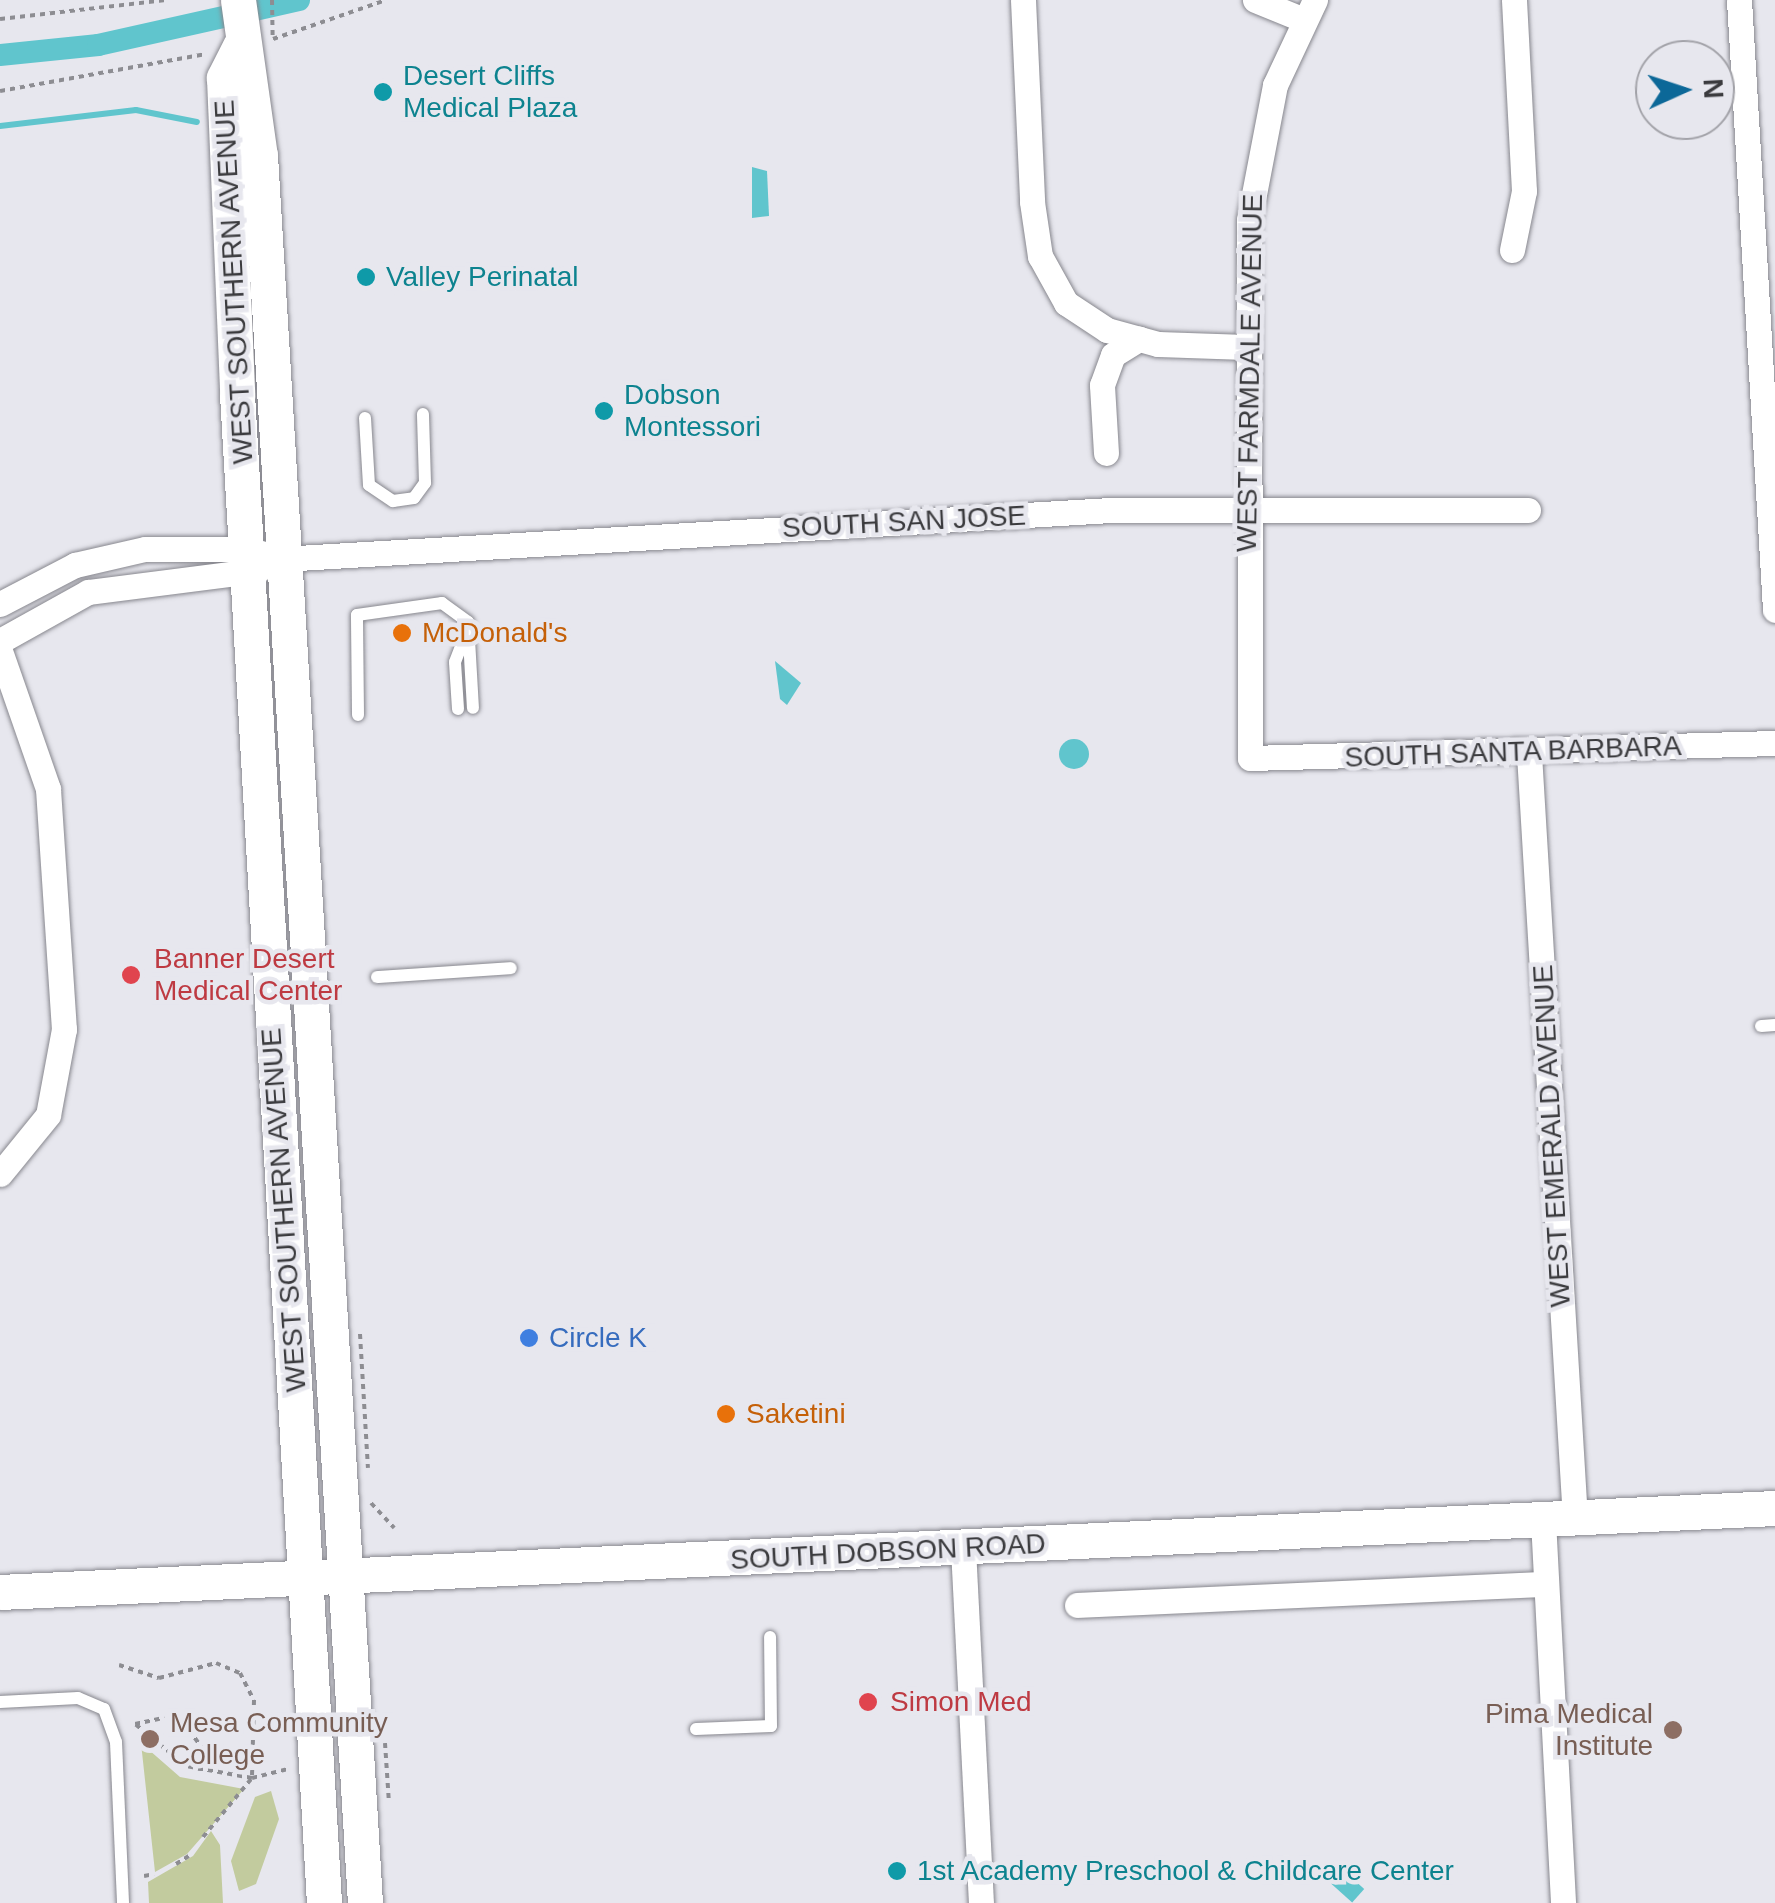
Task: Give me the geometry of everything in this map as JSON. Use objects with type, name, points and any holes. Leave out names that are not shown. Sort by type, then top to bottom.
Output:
[{"type":"main road","points":[[238,0],[251,38]]},
{"type":"main road","name":"WEST SOUTHERN AVENUE","points":[[251,38],[281,559],[284,904],[272,1021],[324,1903]]},
{"type":"main road","name":"WEST SOUTHERN AVENUE","points":[[251,38],[224,78],[248,562],[284,904],[320,1175],[365,1903]]},
{"type":"main road","points":[[272,1021],[291,1055],[302,1158],[320,1175]]},
{"type":"main road","name":"SOUTH DOBSON ROAD","points":[[0,1592],[1775,1508]]},
{"type":"street","points":[[1023,0],[1040,256],[1066,303],[1139,339],[1246,347]]},
{"type":"street","points":[[1256,0],[1310,10]]},
{"type":"street","points":[[1512,250],[1524,191],[1514,0]]},
{"type":"street","points":[[1739,0],[1775,610]]},
{"type":"street","name":"WEST FARMDALE AVENUE","points":[[1250,758],[1246,347],[1257,146],[1310,10]]},
{"type":"street","points":[[1106,453],[1102,384],[1113,355],[1139,339]]},
{"type":"street","name":"SOUTH SAN JOSE","points":[[281,559],[1247,505],[1528,510]]},
{"type":"street","points":[[0,604],[109,556],[248,562]]},
{"type":"street","points":[[0,642],[88,592],[281,559]]},
{"type":"street","points":[[0,651],[48,790],[64,1029],[48,1115],[0,1174]]},
{"type":"street","name":"SOUTH SANTA BARBARA","points":[[1250,758],[1529,754],[1775,743]]},
{"type":"street","name":"WEST EMERALD AVENUE","points":[[1529,754],[1559,1519],[1546,1584],[1563,1903]]},
{"type":"street","points":[[963,1548],[982,1903]]},
{"type":"street","points":[[1078,1605],[1546,1584]]},
{"type":"lane","points":[[364,418],[370,484],[393,502],[414,498],[426,483],[423,414]]},
{"type":"lane","points":[[358,715],[360,612],[451,604],[469,626],[474,708]]},
{"type":"lane","points":[[458,708],[456,662],[469,626]]},
{"type":"lane","points":[[377,976],[511,968]]},
{"type":"lane","points":[[696,1728],[771,1726],[770,1637]]},
{"type":"lane","points":[[0,1702],[78,1698],[104,1708],[116,1742],[123,1903]]},
{"type":"path","points":[[0,19],[168,0]]},
{"type":"path","points":[[251,38],[272,0]]},
{"type":"path","points":[[0,91],[107,78],[386,0]]},
{"type":"path","points":[[119,1664],[141,1676],[216,1664],[240,1673],[254,1700],[252,1778],[203,1837]]},
{"type":"path","points":[[164,1718],[135,1724],[200,1771],[252,1778],[288,1769]]},
{"type":"path","points":[[189,1730],[202,1748],[200,1771]]},
{"type":"path","points":[[176,1864],[189,1856]]},
{"type":"path","points":[[144,1876],[154,1874]]},
{"type":"green space","points":[[141,1743],[180,1777],[244,1789],[187,1854],[155,1872]]},
{"type":"green space","points":[[271,1791],[279,1819],[256,1884],[239,1891],[231,1861],[255,1797]]},
{"type":"green space","points":[[211,1831],[220,1845],[223,1903],[149,1903],[148,1882],[193,1856]]},
{"type":"water","points":[[752,167],[767,171],[769,216],[752,218]]},
{"type":"water","points":[[775,661],[801,683],[787,705],[780,699]]},
{"type":"water","points":[[1074,739],[1085,743],[1089,754],[1085,765],[1074,769],[1063,765],[1059,754],[1063,743]]},
{"type":"water","points":[[1333,1861],[1364,1889],[1352,1902],[1321,1874]]},
{"type":"waterway","points":[[0,55],[98,45],[299,0]]},
{"type":"waterway","points":[[0,126],[136,110],[197,122]]},
{"type":"place","name":"Desert Cliffs Medical Plaza","points":[[383,92]]},
{"type":"place","name":"Valley Perinatal","points":[[366,277]]},
{"type":"place","name":"Dobson Montessori","points":[[604,411]]},
{"type":"place","name":"McDonald's","points":[[402,633]]},
{"type":"place","name":"Banner Desert Medical Center","points":[[131,975]]},
{"type":"place","name":"Circle K","points":[[529,1338]]},
{"type":"place","name":"Saketini","points":[[726,1414]]},
{"type":"place","name":"Simon Med","points":[[868,1702]]},
{"type":"place","name":"Pima Medical Institute","points":[[1673,1730]]},
{"type":"place","name":"Mesa Community College","points":[[150,1739]]},
{"type":"place","name":"1st Academy Preschool & Childcare Center","points":[[897,1871]]}]
